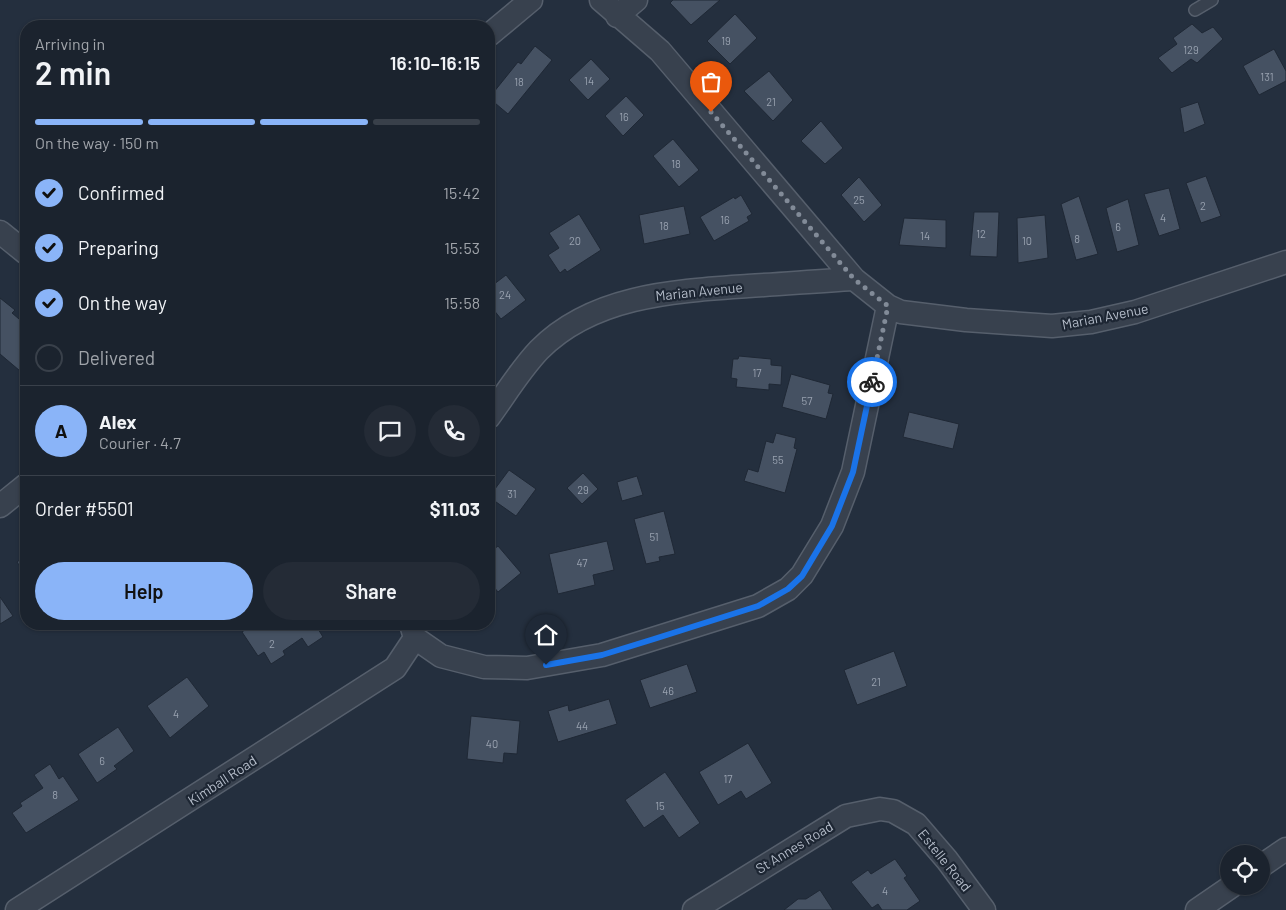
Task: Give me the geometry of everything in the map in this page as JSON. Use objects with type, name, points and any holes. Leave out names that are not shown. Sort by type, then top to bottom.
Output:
[{"type":"street","points":[[495,30],[531,0]]},
{"type":"street","points":[[601,0],[617,16],[660,51],[854,279]]},
{"type":"street","points":[[617,16],[636,0]]},
{"type":"street","points":[[0,232],[20,247]]},
{"type":"street","name":"Marian Avenue","points":[[495,409],[539,350],[564,330],[598,311],[644,297],[681,290],[854,279],[888,306],[901,312],[966,320],[1060,325],[1135,312],[1286,262]]},
{"type":"street","points":[[413,631],[441,656],[484,667],[527,668],[602,655],[758,606],[788,589],[802,576],[832,526],[853,472],[888,306]]},
{"type":"street","points":[[0,506],[20,490]]},
{"type":"street","name":"Kimball Road","points":[[17,910],[395,668],[413,631]]},
{"type":"street","name":"St Annes Road","points":[[694,910],[846,816],[880,809],[893,811],[902,816]]},
{"type":"street","name":"Estelle Road","points":[[902,816],[916,824],[984,910]]},
{"type":"street","points":[[1270,860],[1286,849]]},
{"type":"street","points":[[1197,910],[1220,894]]},
{"type":"lane","points":[[1195,10],[1212,0]]},
{"type":"building","points":[[673,0],[720,0],[691,25],[670,3]]},
{"type":"building","points":[[735,14],[757,38],[730,64],[707,41]]},
{"type":"building","points":[[1192,24],[1202,33],[1213,27],[1223,39],[1197,63],[1191,59],[1172,73],[1158,58],[1177,44],[1173,38]]},
{"type":"building","points":[[535,46],[552,60],[508,114],[495,103],[495,91],[518,62],[521,64]]},
{"type":"building","points":[[1274,49],[1286,71],[1286,81],[1259,95],[1243,66]]},
{"type":"building","points":[[591,59],[610,79],[588,100],[569,80]]},
{"type":"building","points":[[769,71],[793,100],[773,121],[744,91]]},
{"type":"building","points":[[626,96],[644,115],[623,136],[605,116]]},
{"type":"building","points":[[1198,102],[1205,124],[1184,133],[1180,108]]},
{"type":"building","points":[[821,121],[843,148],[825,164],[801,141]]},
{"type":"building","points":[[673,139],[699,170],[679,187],[653,156]]},
{"type":"building","points":[[1206,176],[1221,216],[1201,223],[1186,183]]},
{"type":"building","points":[[859,177],[882,205],[864,222],[841,195]]},
{"type":"building","points":[[1169,188],[1180,229],[1159,236],[1144,194]]},
{"type":"building","points":[[741,195],[752,214],[747,217],[749,221],[714,241],[700,217],[734,197],[735,199]]},
{"type":"building","points":[[1079,196],[1098,254],[1076,260],[1061,204]]},
{"type":"building","points":[[1128,199],[1139,245],[1117,252],[1106,208]]},
{"type":"building","points":[[684,206],[690,234],[644,244],[639,215]]},
{"type":"building","points":[[974,212],[999,212],[997,257],[970,256]]},
{"type":"building","points":[[579,214],[601,250],[567,272],[565,269],[560,273],[548,255],[559,248],[549,233]]},
{"type":"building","points":[[1045,215],[1048,258],[1018,263],[1017,218]]},
{"type":"building","points":[[904,218],[946,220],[946,248],[899,245]]},
{"type":"building","points":[[506,275],[526,300],[501,319],[495,312],[495,283]]},
{"type":"building","points":[[0,298],[15,310],[12,313],[20,320],[20,371],[0,354]]},
{"type":"building","points":[[739,356],[771,359],[771,365],[782,366],[781,385],[769,384],[769,390],[736,387],[737,379],[731,378],[733,359],[738,359]]},
{"type":"building","points":[[791,374],[830,385],[828,393],[833,394],[826,419],[782,407]]},
{"type":"building","points":[[909,412],[959,424],[953,449],[903,437]]},
{"type":"building","points":[[776,433],[796,438],[794,448],[797,449],[785,493],[744,481],[748,469],[758,472],[766,441],[773,443]]},
{"type":"building","points":[[509,470],[536,489],[516,516],[495,501],[495,489]]},
{"type":"building","points":[[583,473],[598,489],[582,504],[567,488]]},
{"type":"building","points":[[637,476],[643,495],[622,501],[617,482]]},
{"type":"building","points":[[664,511],[675,554],[659,557],[660,561],[646,564],[634,519]]},
{"type":"building","points":[[607,541],[614,570],[593,575],[595,585],[558,594],[549,554]]},
{"type":"building","points":[[498,546],[521,573],[498,592],[495,588],[495,548]]},
{"type":"building","points":[[0,597],[13,616],[0,624]]},
{"type":"building","points":[[245,630],[319,630],[323,637],[308,647],[302,638],[283,651],[285,655],[271,664],[264,652],[258,656],[242,632]]},
{"type":"building","points":[[894,651],[907,686],[857,705],[844,670]]},
{"type":"building","points":[[687,664],[697,692],[650,708],[640,680]]},
{"type":"building","points":[[187,677],[209,706],[170,738],[147,706]]},
{"type":"building","points":[[609,699],[617,724],[558,742],[548,711],[568,705],[569,711]]},
{"type":"building","points":[[471,716],[520,721],[517,754],[504,753],[503,763],[467,759]]},
{"type":"building","points":[[118,727],[134,751],[114,766],[117,769],[97,783],[78,754]]},
{"type":"building","points":[[748,743],[772,783],[746,799],[741,791],[718,805],[699,772]]},
{"type":"building","points":[[50,764],[59,779],[63,776],[79,800],[26,833],[12,813],[22,806],[20,803],[43,788],[34,775]]},
{"type":"building","points":[[665,772],[700,823],[679,838],[663,815],[644,828],[625,800]]},
{"type":"building","points":[[895,859],[907,876],[904,878],[920,901],[907,910],[882,910],[878,904],[872,908],[851,882],[868,870],[871,874]]},
{"type":"building","points":[[820,890],[833,910],[784,910],[798,899],[806,899]]},
{"type":"way so far","points":[[711,112],[854,279],[888,306],[872,382]]},
{"type":"route","points":[[546,665],[602,655],[654,639],[758,606],[788,589],[802,576],[832,526],[853,472],[872,382]]}]
